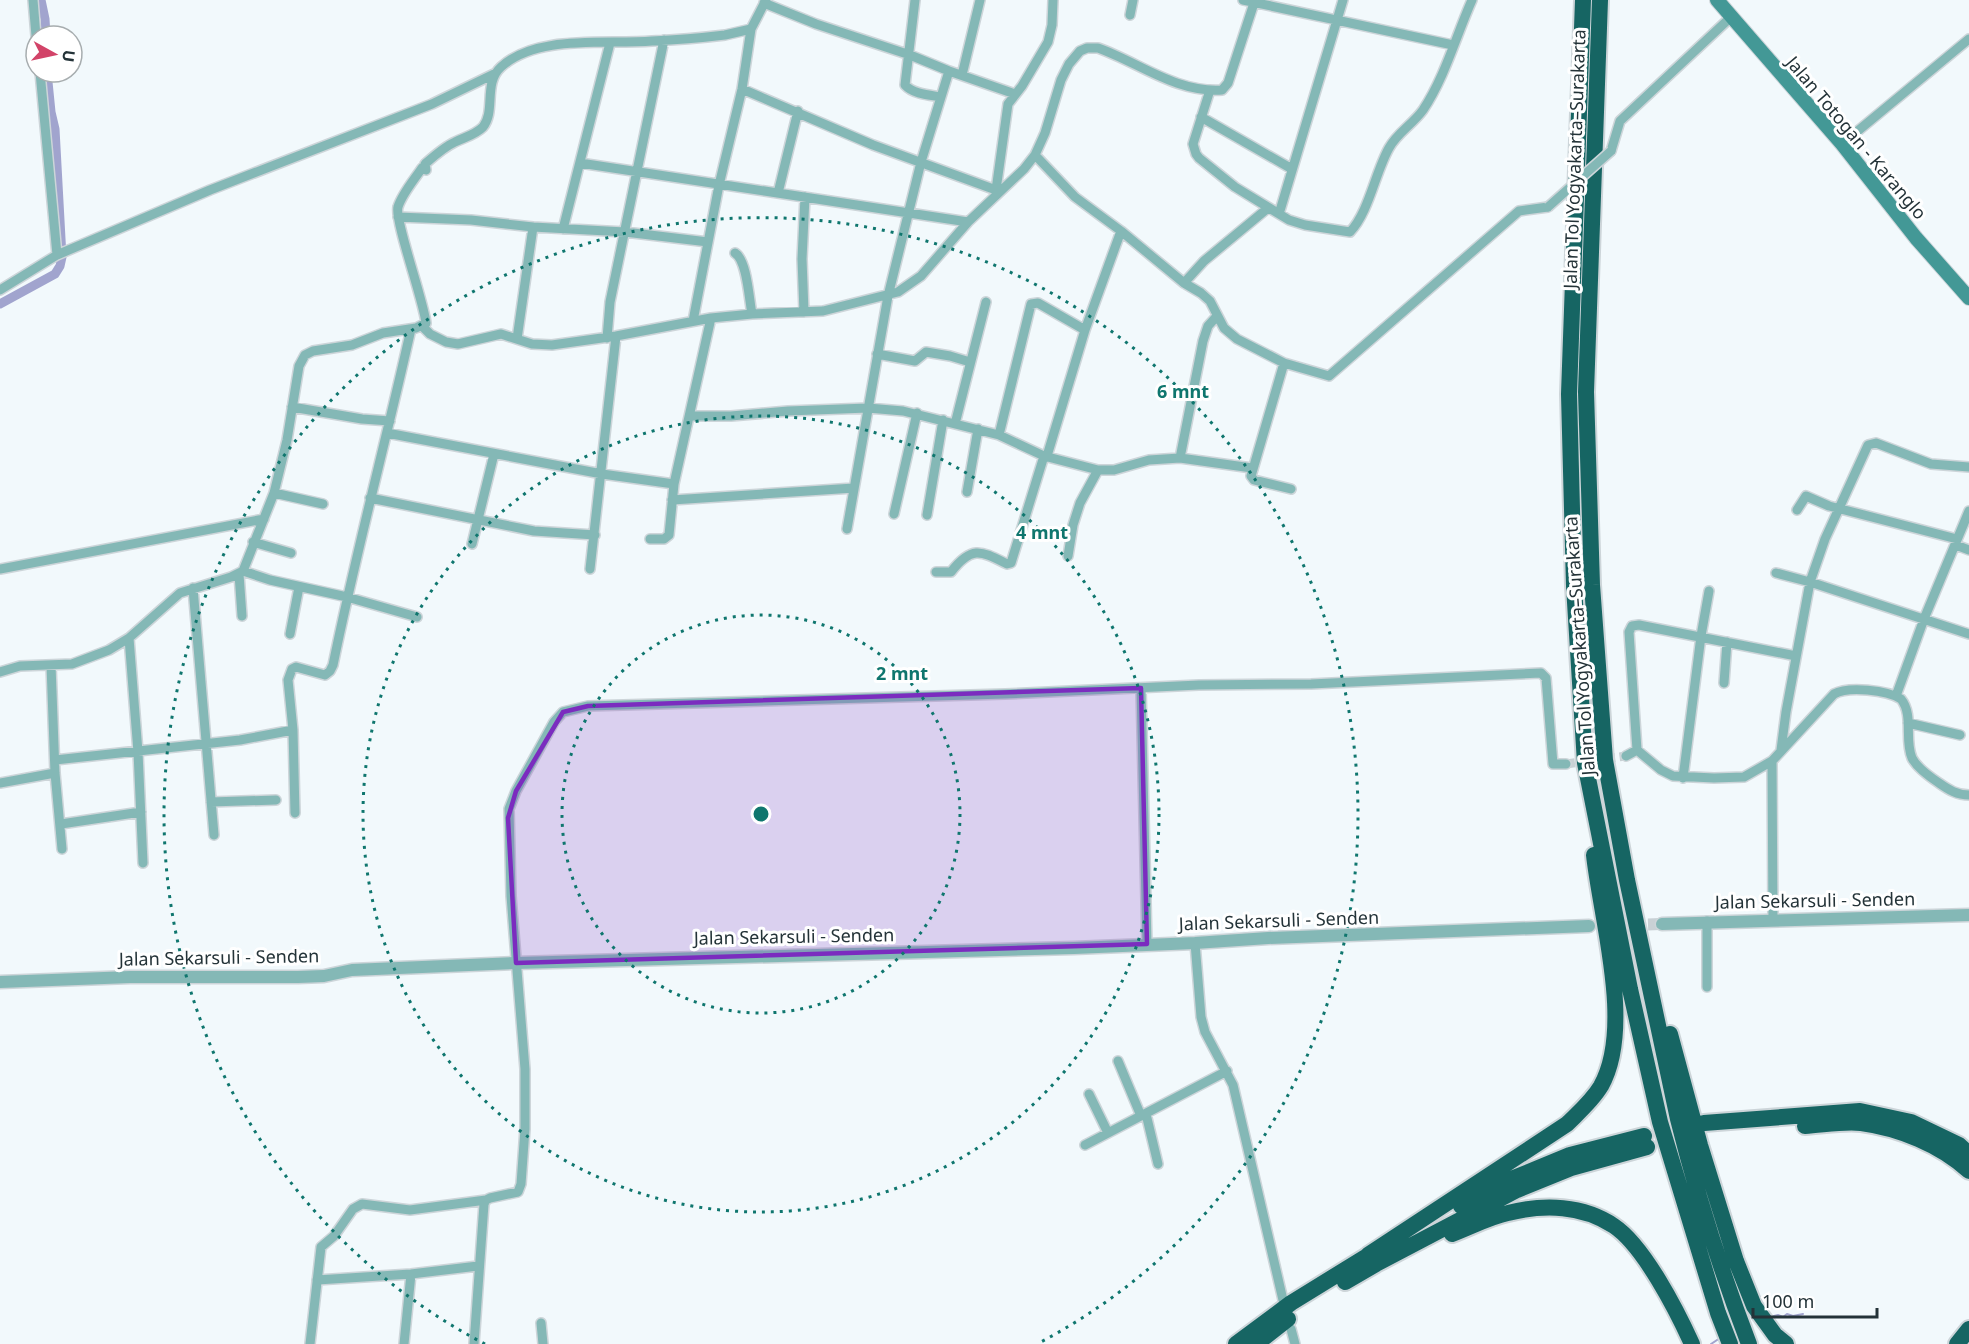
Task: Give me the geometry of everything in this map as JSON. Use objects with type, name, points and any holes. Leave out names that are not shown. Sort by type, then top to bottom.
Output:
[{"type":"highway","name":"Jalan Tol Yogyakarta–Surakarta","points":[[1583,0],[1569,394],[1574,586],[1585,763],[1630,989],[1660,1122],[1718,1313],[1730,1344]]},
{"type":"highway","name":"Jalan Tol Yogyakarta–Surakarta","points":[[1600,0],[1586,392],[1592,585],[1605,760],[1627,880],[1686,1149],[1733,1303],[1749,1344]]},
{"type":"highway","points":[[1256,1344],[1372,1259],[1567,1124],[1587,1105],[1600,1087],[1609,1068],[1615,1035],[1613,984],[1597,880],[1585,763]]},
{"type":"highway","points":[[1627,880],[1700,1145],[1736,1261],[1754,1305],[1775,1335],[1786,1344]]},
{"type":"highway","points":[[1969,1154],[1959,1145],[1911,1122],[1860,1111],[1705,1129],[1860,1123],[1906,1134],[1953,1156],[1969,1171]]},
{"type":"highway","points":[[1236,1344],[1291,1303],[1372,1259],[1517,1190],[1646,1141]]},
{"type":"highway","points":[[1372,1259],[1506,1213],[1533,1208],[1560,1207],[1590,1214],[1615,1226],[1635,1245],[1665,1291],[1692,1344]]},
{"type":"highway","points":[[1957,1344],[1969,1329]]},
{"type":"main road","name":"Jalan Totogan - Karanglo","points":[[1717,0],[1842,144],[1916,238],[1969,298]]},
{"type":"street","points":[[33,0],[35,24]]},
{"type":"street","points":[[915,0],[906,87],[915,92],[941,97]]},
{"type":"street","points":[[962,75],[980,0]]},
{"type":"street","points":[[997,193],[1006,111],[1009,101],[1022,86],[1048,42],[1052,25],[1053,0]]},
{"type":"street","points":[[1130,15],[1133,0]]},
{"type":"street","points":[[1244,0],[1453,45]]},
{"type":"street","points":[[1279,214],[1343,0]]},
{"type":"street","points":[[1210,90],[1193,144],[1196,154],[1235,187],[1289,220],[1346,232],[1352,230],[1368,199],[1389,147],[1422,112],[1442,75],[1472,0]]},
{"type":"street","points":[[422,326],[437,338],[458,344],[496,334],[532,344],[552,345],[612,337],[711,318],[823,311],[888,296],[907,288],[915,281],[968,222],[1016,178],[1035,155],[1049,123],[1064,72],[1075,56],[1087,48],[1104,50],[1167,79],[1210,90],[1222,90],[1228,83],[1254,1]]},
{"type":"street","points":[[693,321],[719,185],[742,89],[752,29],[765,2],[816,24],[910,55],[1015,94]]},
{"type":"street","points":[[1035,155],[1076,197],[1210,301],[1224,328],[1237,339],[1284,363],[1329,376],[1519,211],[1548,207],[1611,151],[1620,121],[1731,17]]},
{"type":"street","points":[[0,290],[57,255],[210,190],[432,104],[494,74],[510,60],[536,49],[568,44],[664,40],[727,34],[752,29]]},
{"type":"street","points":[[1842,144],[1969,39]]},
{"type":"street","points":[[590,569],[602,474],[612,337],[610,302],[664,40]]},
{"type":"street","points":[[563,229],[610,43]]},
{"type":"street","points":[[847,529],[888,296],[921,162],[949,71]]},
{"type":"street","points":[[242,616],[241,572],[274,493],[287,440],[302,358],[309,353],[352,345],[388,331],[411,329],[426,323],[398,217],[400,201],[422,168],[426,170],[425,164],[454,142],[470,137],[482,127],[487,119],[494,74]]},
{"type":"street","points":[[41,84],[57,255]]},
{"type":"street","points":[[742,89],[873,145],[997,193]]},
{"type":"street","points":[[778,193],[798,111]]},
{"type":"street","points":[[1201,117],[1292,169]]},
{"type":"street","points":[[580,163],[968,222]]},
{"type":"street","points":[[804,312],[802,259],[805,197]]},
{"type":"street","points":[[1184,283],[1204,261],[1268,208]]},
{"type":"street","points":[[398,217],[471,220],[533,227],[625,232],[708,242]]},
{"type":"street","points":[[517,339],[533,227]]},
{"type":"street","points":[[936,572],[951,572],[963,558],[980,552],[990,554],[1007,564],[1011,563],[1085,330],[1121,231]]},
{"type":"street","points":[[735,253],[739,255],[743,266],[752,314]]},
{"type":"street","points":[[955,424],[986,302]]},
{"type":"street","points":[[999,435],[1031,304],[1038,303],[1085,330]]},
{"type":"street","points":[[1180,458],[1203,341],[1209,326],[1217,316]]},
{"type":"street","points":[[650,539],[664,539],[668,536],[674,484],[711,318]]},
{"type":"street","points":[[295,813],[293,730],[289,700],[290,671],[296,667],[325,675],[330,671],[411,329]]},
{"type":"street","points":[[877,354],[915,361],[926,352],[970,362]]},
{"type":"street","points":[[1284,363],[1251,476],[1254,480],[1291,489]]},
{"type":"street","points":[[292,407],[362,419],[390,421]]},
{"type":"street","points":[[691,416],[731,416],[868,408],[916,413],[978,429],[999,435],[1045,456],[1098,470],[1114,470],[1149,460],[1180,458],[1252,468]]},
{"type":"street","points":[[894,514],[916,413]]},
{"type":"street","points":[[927,515],[943,420]]},
{"type":"street","points":[[967,492],[978,429]]},
{"type":"street","points":[[387,433],[602,474],[674,484]]},
{"type":"street","points":[[1781,750],[1810,582],[1838,508],[1855,477],[1868,445],[1872,443],[1931,464],[1969,467]]},
{"type":"street","points":[[471,544],[494,454]]},
{"type":"street","points":[[1068,556],[1078,510],[1098,470]]},
{"type":"street","points":[[672,500],[854,488]]},
{"type":"street","points":[[274,493],[323,504]]},
{"type":"street","points":[[1797,510],[1806,496],[1838,508],[1957,542],[1969,550]]},
{"type":"street","points":[[370,498],[534,531],[595,535]]},
{"type":"street","points":[[1896,696],[1924,619],[1969,512]]},
{"type":"street","points":[[0,569],[264,519]]},
{"type":"street","points":[[253,542],[291,553]]},
{"type":"street","points":[[0,672],[20,666],[81,661],[109,650],[129,638],[174,597],[241,572],[347,597],[417,617]]},
{"type":"street","points":[[1776,573],[1969,634]]},
{"type":"street","points":[[290,634],[299,587]]},
{"type":"street","points":[[193,588],[214,835]]},
{"type":"street","points":[[1683,778],[1708,591]]},
{"type":"street","points":[[1796,656],[1701,636],[1639,625],[1632,626],[1629,632],[1637,750],[1667,773],[1683,778],[1744,777],[1772,761],[1834,694],[1839,691],[1857,690],[1896,696],[1904,702],[1910,749],[1916,763],[1952,791],[1969,795]]},
{"type":"street","points":[[129,638],[138,752],[143,863]]},
{"type":"street","points":[[1724,683],[1727,642]]},
{"type":"street","points":[[51,665],[55,773],[62,849]]},
{"type":"street","points":[[310,1344],[321,1247],[334,1236],[347,1216],[358,1205],[368,1203],[410,1210],[486,1200],[518,1191],[521,1184],[525,1129],[525,1069],[511,896],[509,809],[542,742],[563,712],[588,706],[1311,684],[1541,673],[1546,678],[1552,764],[1566,764]]},
{"type":"street","points":[[1141,688],[1147,944]]},
{"type":"street","points":[[1908,723],[1960,735]]},
{"type":"street","points":[[55,760],[240,740],[293,730]]},
{"type":"street","points":[[1626,756],[1637,750]]},
{"type":"street","points":[[1772,761],[1773,920]]},
{"type":"street","points":[[0,783],[55,773]]},
{"type":"street","points":[[211,802],[276,800]]},
{"type":"street","points":[[61,824],[141,812]]},
{"type":"street","name":"Jalan Sekarsuli - Senden","points":[[1662,924],[1969,915]]},
{"type":"street","points":[[1707,921],[1707,987]]},
{"type":"street","name":"Jalan Sekarsuli - Senden","points":[[0,982],[130,977],[306,977],[352,970],[516,963],[1194,943],[1316,936],[1589,927]]},
{"type":"street","points":[[1194,943],[1203,1026],[1233,1085],[1247,1137],[1283,1300]]},
{"type":"street","points":[[1118,1060],[1144,1115],[1158,1164]]},
{"type":"street","points":[[1085,1145],[1227,1071]]},
{"type":"street","points":[[1089,1094],[1108,1134]]},
{"type":"street","points":[[474,1344],[478,1266],[486,1200]]},
{"type":"street","points":[[317,1280],[411,1274],[478,1266]]},
{"type":"street","points":[[404,1344],[411,1274]]},
{"type":"street","points":[[541,1323],[543,1344]]},
{"type":"street","points":[[1291,1329],[1295,1344]]},
{"type":"highlighted area","points":[[1141,688],[1147,944],[516,963],[508,818],[516,791],[563,712],[588,706]]},
{"type":"waterway","points":[[41,0],[45,24]]},
{"type":"waterway","points":[[0,304],[55,274],[62,257],[55,129],[48,84]]},
{"type":"waterway","points":[[1770,1317],[1803,1314]]},
{"type":"waterway","points":[[1711,1344],[1720,1338]]},
{"type":"tunnel","points":[[1566,764],[1626,756]]},
{"type":"tunnel","points":[[1630,925],[1662,924]]}]
